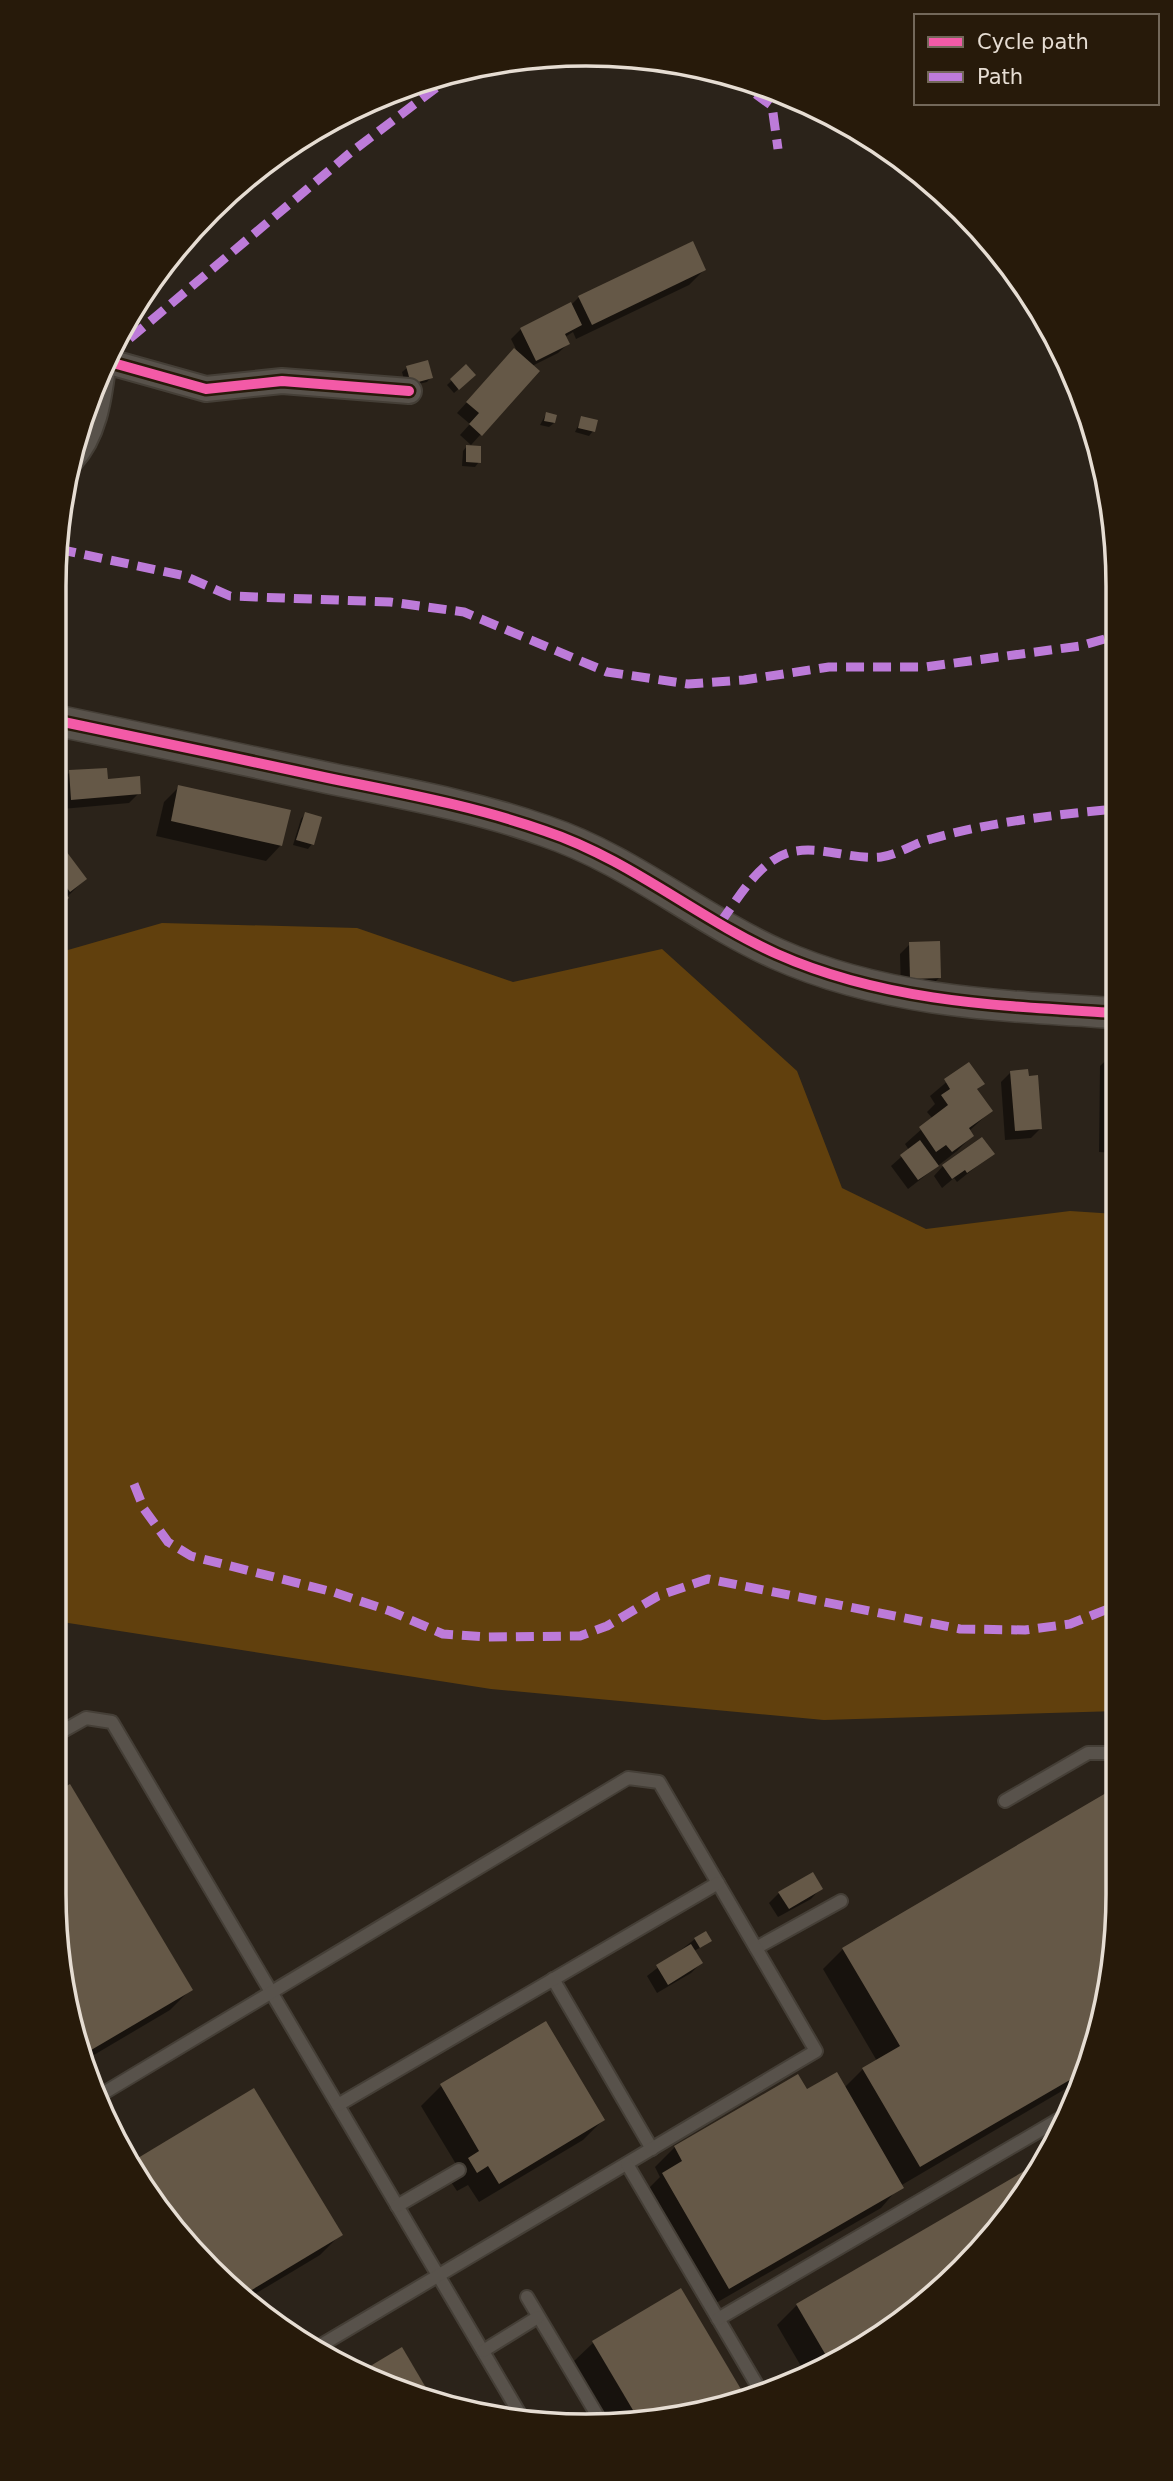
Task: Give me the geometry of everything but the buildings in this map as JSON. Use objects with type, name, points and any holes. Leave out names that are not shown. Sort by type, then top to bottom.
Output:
[{"type":"street","points":[[117,364],[206,389],[282,381],[408,391]]},
{"type":"street","points":[[66,723],[408,794],[547,831],[602,854],[773,952],[815,970],[856,982],[932,1000],[1000,1007],[1106,1012]]},
{"type":"lane","points":[[66,1729],[86,1718],[112,1722],[517,2410]]},
{"type":"lane","points":[[1005,1801],[1088,1753],[1106,1754]]},
{"type":"lane","points":[[106,2092],[628,1778],[659,1782],[817,2050],[324,2344]]},
{"type":"lane","points":[[338,2105],[718,1884]]},
{"type":"lane","points":[[756,1948],[841,1900]]},
{"type":"lane","points":[[554,1979],[652,2149]]},
{"type":"lane","points":[[718,2319],[1054,2122]]},
{"type":"lane","points":[[628,2164],[757,2386]]},
{"type":"lane","points":[[397,2206],[459,2170]]},
{"type":"lane","points":[[527,2297],[596,2414]]},
{"type":"lane","points":[[483,2351],[538,2318]]},
{"type":"shaded area","points":[[162,923],[357,928],[513,982],[662,949],[797,1071],[842,1188],[926,1229],[1070,1211],[1106,1213],[1106,1711],[824,1720],[491,1689],[66,1623],[66,951]]},
{"type":"marked path","points":[[129,339],[350,153],[434,89]]},
{"type":"marked path","points":[[758,95],[772,106],[778,149]]},
{"type":"marked path","points":[[68,551],[185,576],[230,596],[390,602],[464,612],[607,672],[688,684],[744,680],[829,667],[925,667],[1080,646],[1106,639]]},
{"type":"marked path","points":[[720,923],[759,872],[780,856],[791,852],[813,850],[881,857],[925,841],[976,828],[1106,810]]},
{"type":"marked path","points":[[134,1484],[144,1509],[168,1542],[191,1556],[333,1592],[390,1611],[443,1634],[488,1637],[580,1636],[607,1626],[658,1596],[708,1579],[960,1629],[1025,1630],[1070,1624],[1106,1610]]},
{"type":"cycle path","points":[[117,364],[206,389],[282,381],[409,391]]},
{"type":"cycle path","points":[[66,723],[438,801],[519,822],[605,857],[719,924],[777,954],[859,982],[944,999],[1106,1012]]}]
